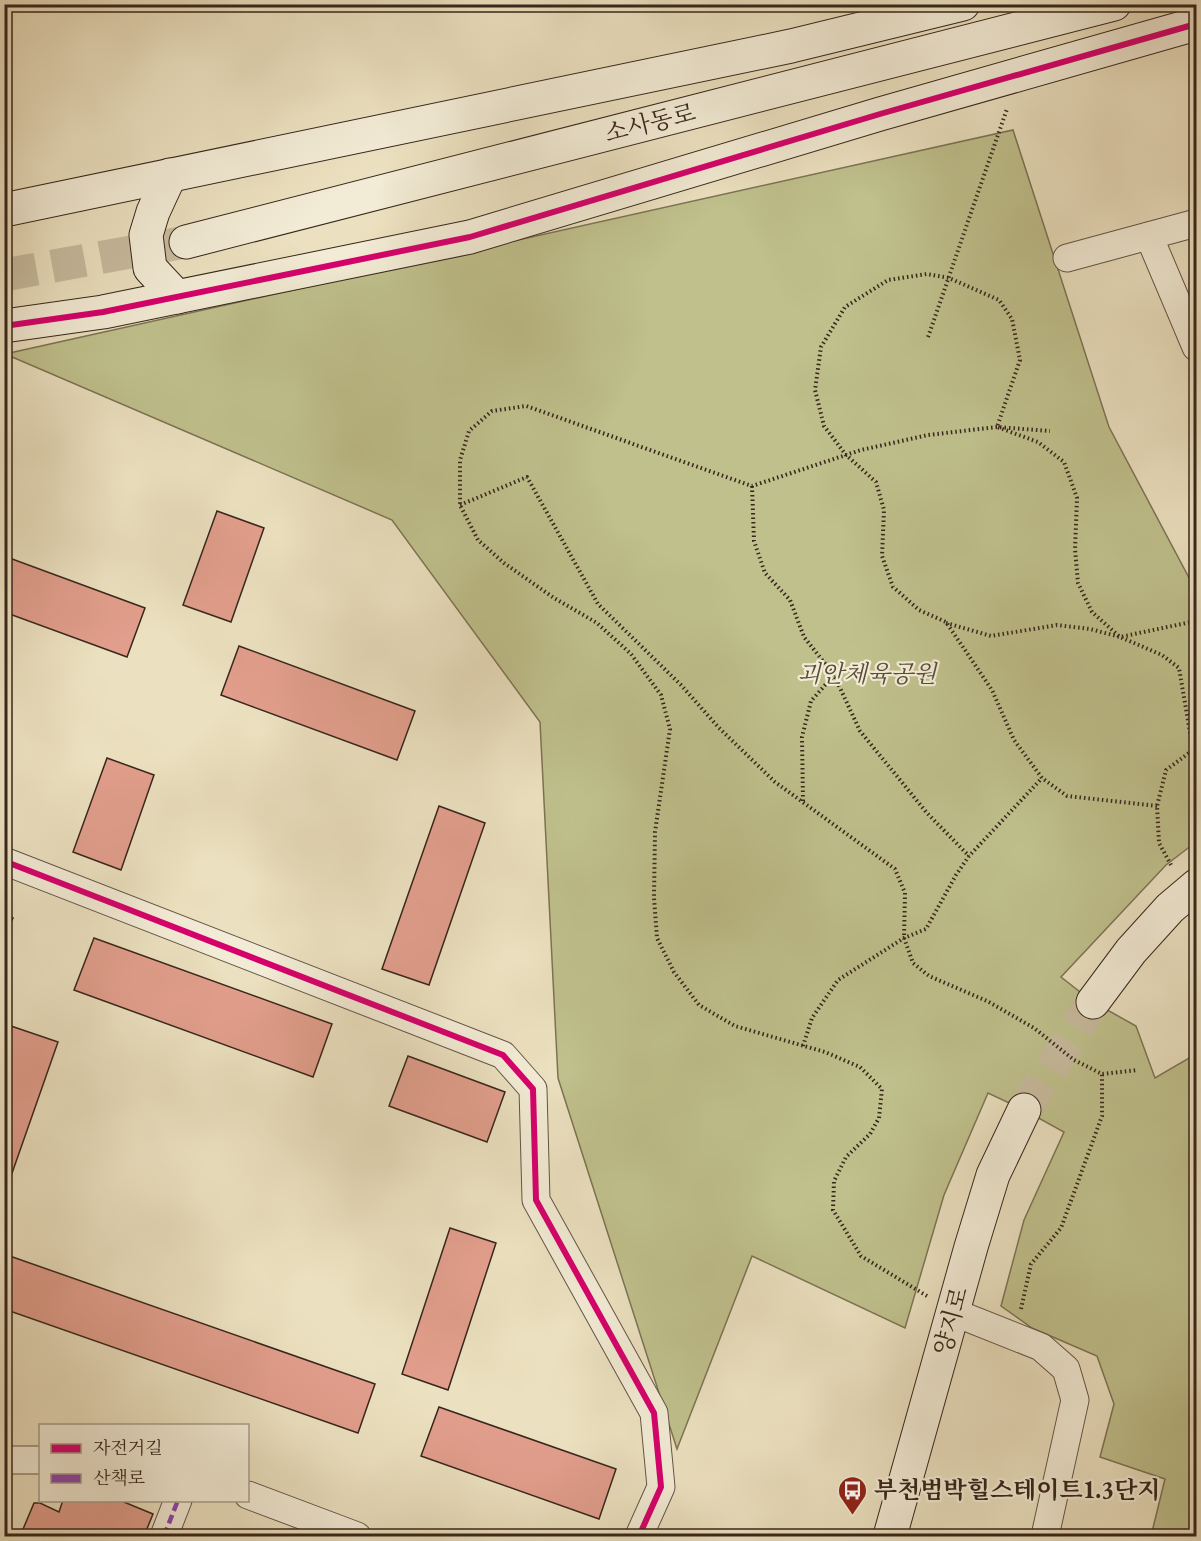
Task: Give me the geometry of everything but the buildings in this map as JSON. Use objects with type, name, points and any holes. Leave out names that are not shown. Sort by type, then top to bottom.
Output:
[{"type":"street","points":[[4,210],[792,46],[963,4]]},
{"type":"street","name":"소사동로","points":[[186,242],[1114,4]]},
{"type":"street","points":[[4,326],[103,312],[470,237],[880,114],[1197,24]]},
{"type":"street","points":[[171,175],[153,212],[146,235],[150,268],[177,297]]},
{"type":"street","points":[[1067,258],[1197,222]]},
{"type":"street","points":[[1149,236],[1197,347]]},
{"type":"street","points":[[4,861],[503,1055],[533,1089],[536,1200],[654,1413],[661,1486],[639,1536]]},
{"type":"street","points":[[1094,1002],[1131,951],[1170,908],[1192,890]]},
{"type":"street","name":"양지로","points":[[890,1536],[970,1247],[993,1175],[1024,1110]]},
{"type":"street","points":[[953,1312],[1041,1347],[1066,1369],[1075,1400],[1045,1536]]},
{"type":"street","points":[[4,1460],[39,1460]]},
{"type":"street","points":[[249,1495],[357,1536]]},
{"type":"street","points":[[899,1536],[902,1496]]},
{"type":"street","points":[[164,1536],[177,1502]]},
{"type":"path","points":[[928,337],[1019,75]]},
{"type":"path","points":[[998,427],[1020,360],[1012,319],[999,300],[949,278],[927,274],[888,280],[845,307],[821,347],[815,390],[824,426],[846,455],[876,482],[884,510],[882,556],[893,587],[919,610],[946,622],[992,636],[1057,625],[1090,629],[1120,637],[1162,655],[1179,668],[1195,750],[1166,770],[1157,806],[1159,843],[1192,890]]},
{"type":"path","points":[[953,1312],[861,1256],[833,1210],[834,1181],[846,1157],[870,1134],[879,1118],[882,1089],[860,1067],[825,1052],[735,1026],[699,1005],[674,972],[657,938],[654,898],[656,832],[670,729],[662,695],[632,654],[597,623],[554,598],[504,563],[478,540],[460,505],[460,460],[469,431],[492,411],[526,406],[752,486],[846,455],[928,435],[998,427],[1050,431]]},
{"type":"path","points":[[998,427],[1038,442],[1064,462],[1077,498],[1075,549],[1078,583],[1092,612],[1120,637]]},
{"type":"path","points":[[460,505],[527,477],[598,603],[681,685],[719,728],[775,782],[895,869],[905,893],[904,938],[913,963],[929,976],[987,1001],[1034,1029],[1074,1060],[1102,1074],[1138,1070]]},
{"type":"path","points":[[752,486],[754,541],[765,573],[790,600],[804,637],[834,675],[860,731],[927,813],[969,856]]},
{"type":"path","points":[[1120,637],[1197,621]]},
{"type":"path","points":[[946,622],[992,690],[1014,740],[1042,778],[1067,796],[1157,806]]},
{"type":"path","points":[[803,801],[802,737],[812,701],[834,675]]},
{"type":"path","points":[[802,1046],[812,1018],[838,980],[904,938],[926,929],[969,856],[1042,778]]},
{"type":"path","points":[[1010,1335],[1022,1305],[1031,1264],[1061,1227],[1102,1116],[1102,1074]]},
{"type":"green space","name":"괴안체육공원","points":[[1013,130],[1109,427],[1196,591],[1196,842],[1166,865],[1061,977],[1093,1002],[1136,1026],[1155,1078],[1196,1054],[1196,1536],[1151,1536],[1165,1479],[1100,1457],[1114,1404],[1097,1356],[1032,1328],[1001,1306],[1024,1220],[1064,1132],[988,1093],[944,1195],[905,1328],[752,1256],[677,1449],[558,1078],[540,722],[392,520],[5,354]]},
{"type":"tunnel","points":[[4,275],[186,242]]},
{"type":"tunnel","points":[[1024,1110],[1093,1002]]},
{"type":"marked path","points":[[164,1536],[177,1502]]},
{"type":"cycle path","points":[[4,326],[103,312],[470,237],[880,114],[1196,24]]},
{"type":"cycle path","points":[[4,861],[503,1055],[533,1089],[536,1200],[654,1413],[661,1487],[639,1536]]},
{"type":"place","name":"부천범박힐스테이트1.3단지","points":[[853,1516]]}]
